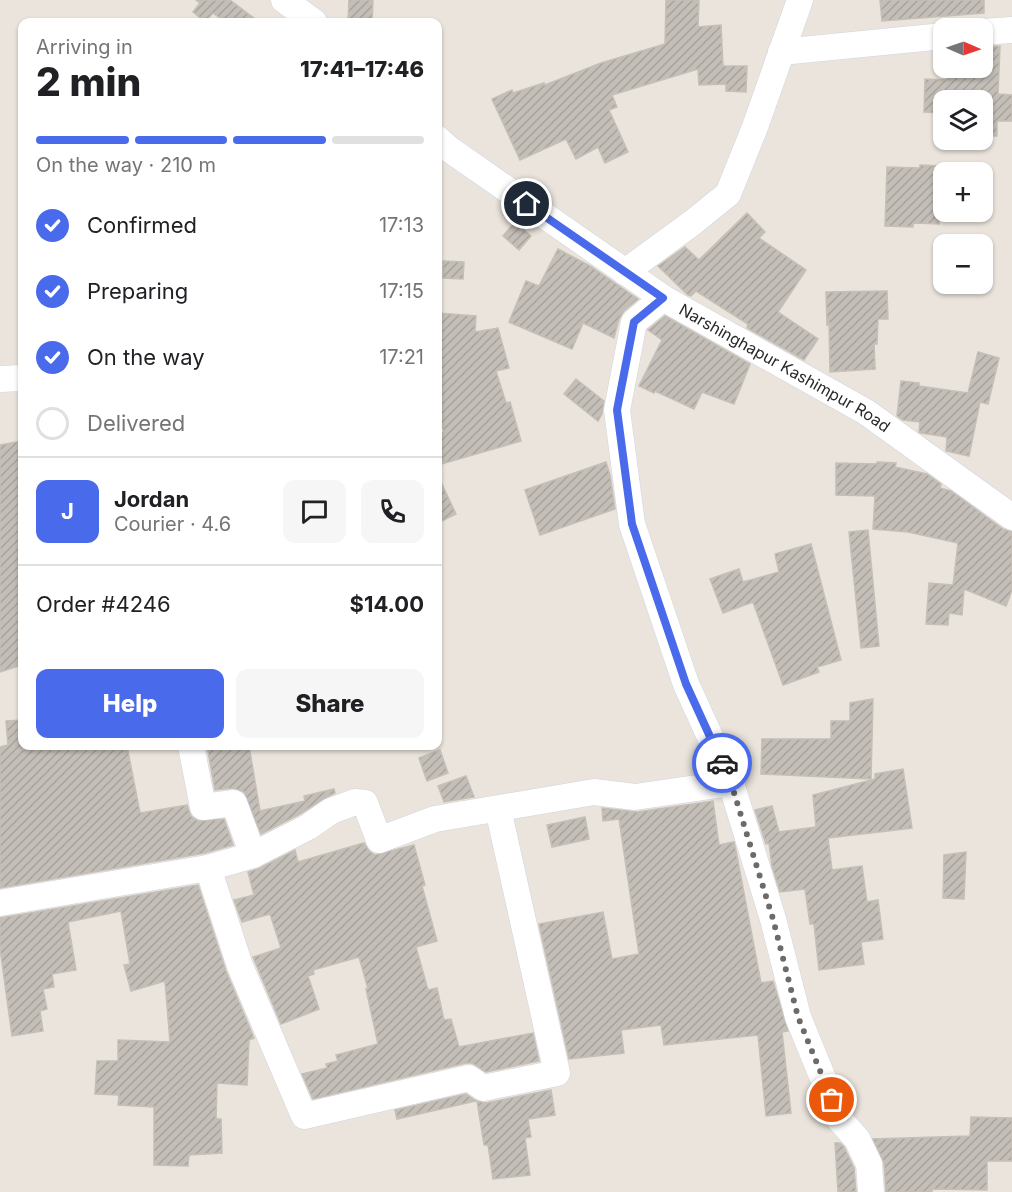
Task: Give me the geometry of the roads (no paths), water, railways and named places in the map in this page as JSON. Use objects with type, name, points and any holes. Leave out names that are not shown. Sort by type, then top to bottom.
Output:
[{"type":"street","points":[[284,0],[309,18]]},
{"type":"street","points":[[625,272],[728,194],[755,127],[800,0]]},
{"type":"street","points":[[993,31],[1012,30]]},
{"type":"street","points":[[781,52],[933,37]]},
{"type":"street","name":"Narshinghapur Kashimpur Road","points":[[442,143],[663,298],[866,412],[1012,517]]},
{"type":"street","points":[[663,298],[634,322],[617,410],[632,524],[686,684],[731,783],[773,919],[798,1017],[840,1120],[857,1139],[869,1164],[871,1192]]},
{"type":"street","points":[[0,379],[18,378]]},
{"type":"street","points":[[192,750],[203,807],[234,803],[252,855]]},
{"type":"street","points":[[0,903],[208,868],[252,855],[308,828],[331,811],[356,802],[365,803],[379,840],[435,819],[594,792],[635,797],[731,783]]},
{"type":"street","points":[[208,868],[240,966],[304,1116],[469,1078],[483,1088],[557,1074],[498,809]]}]
